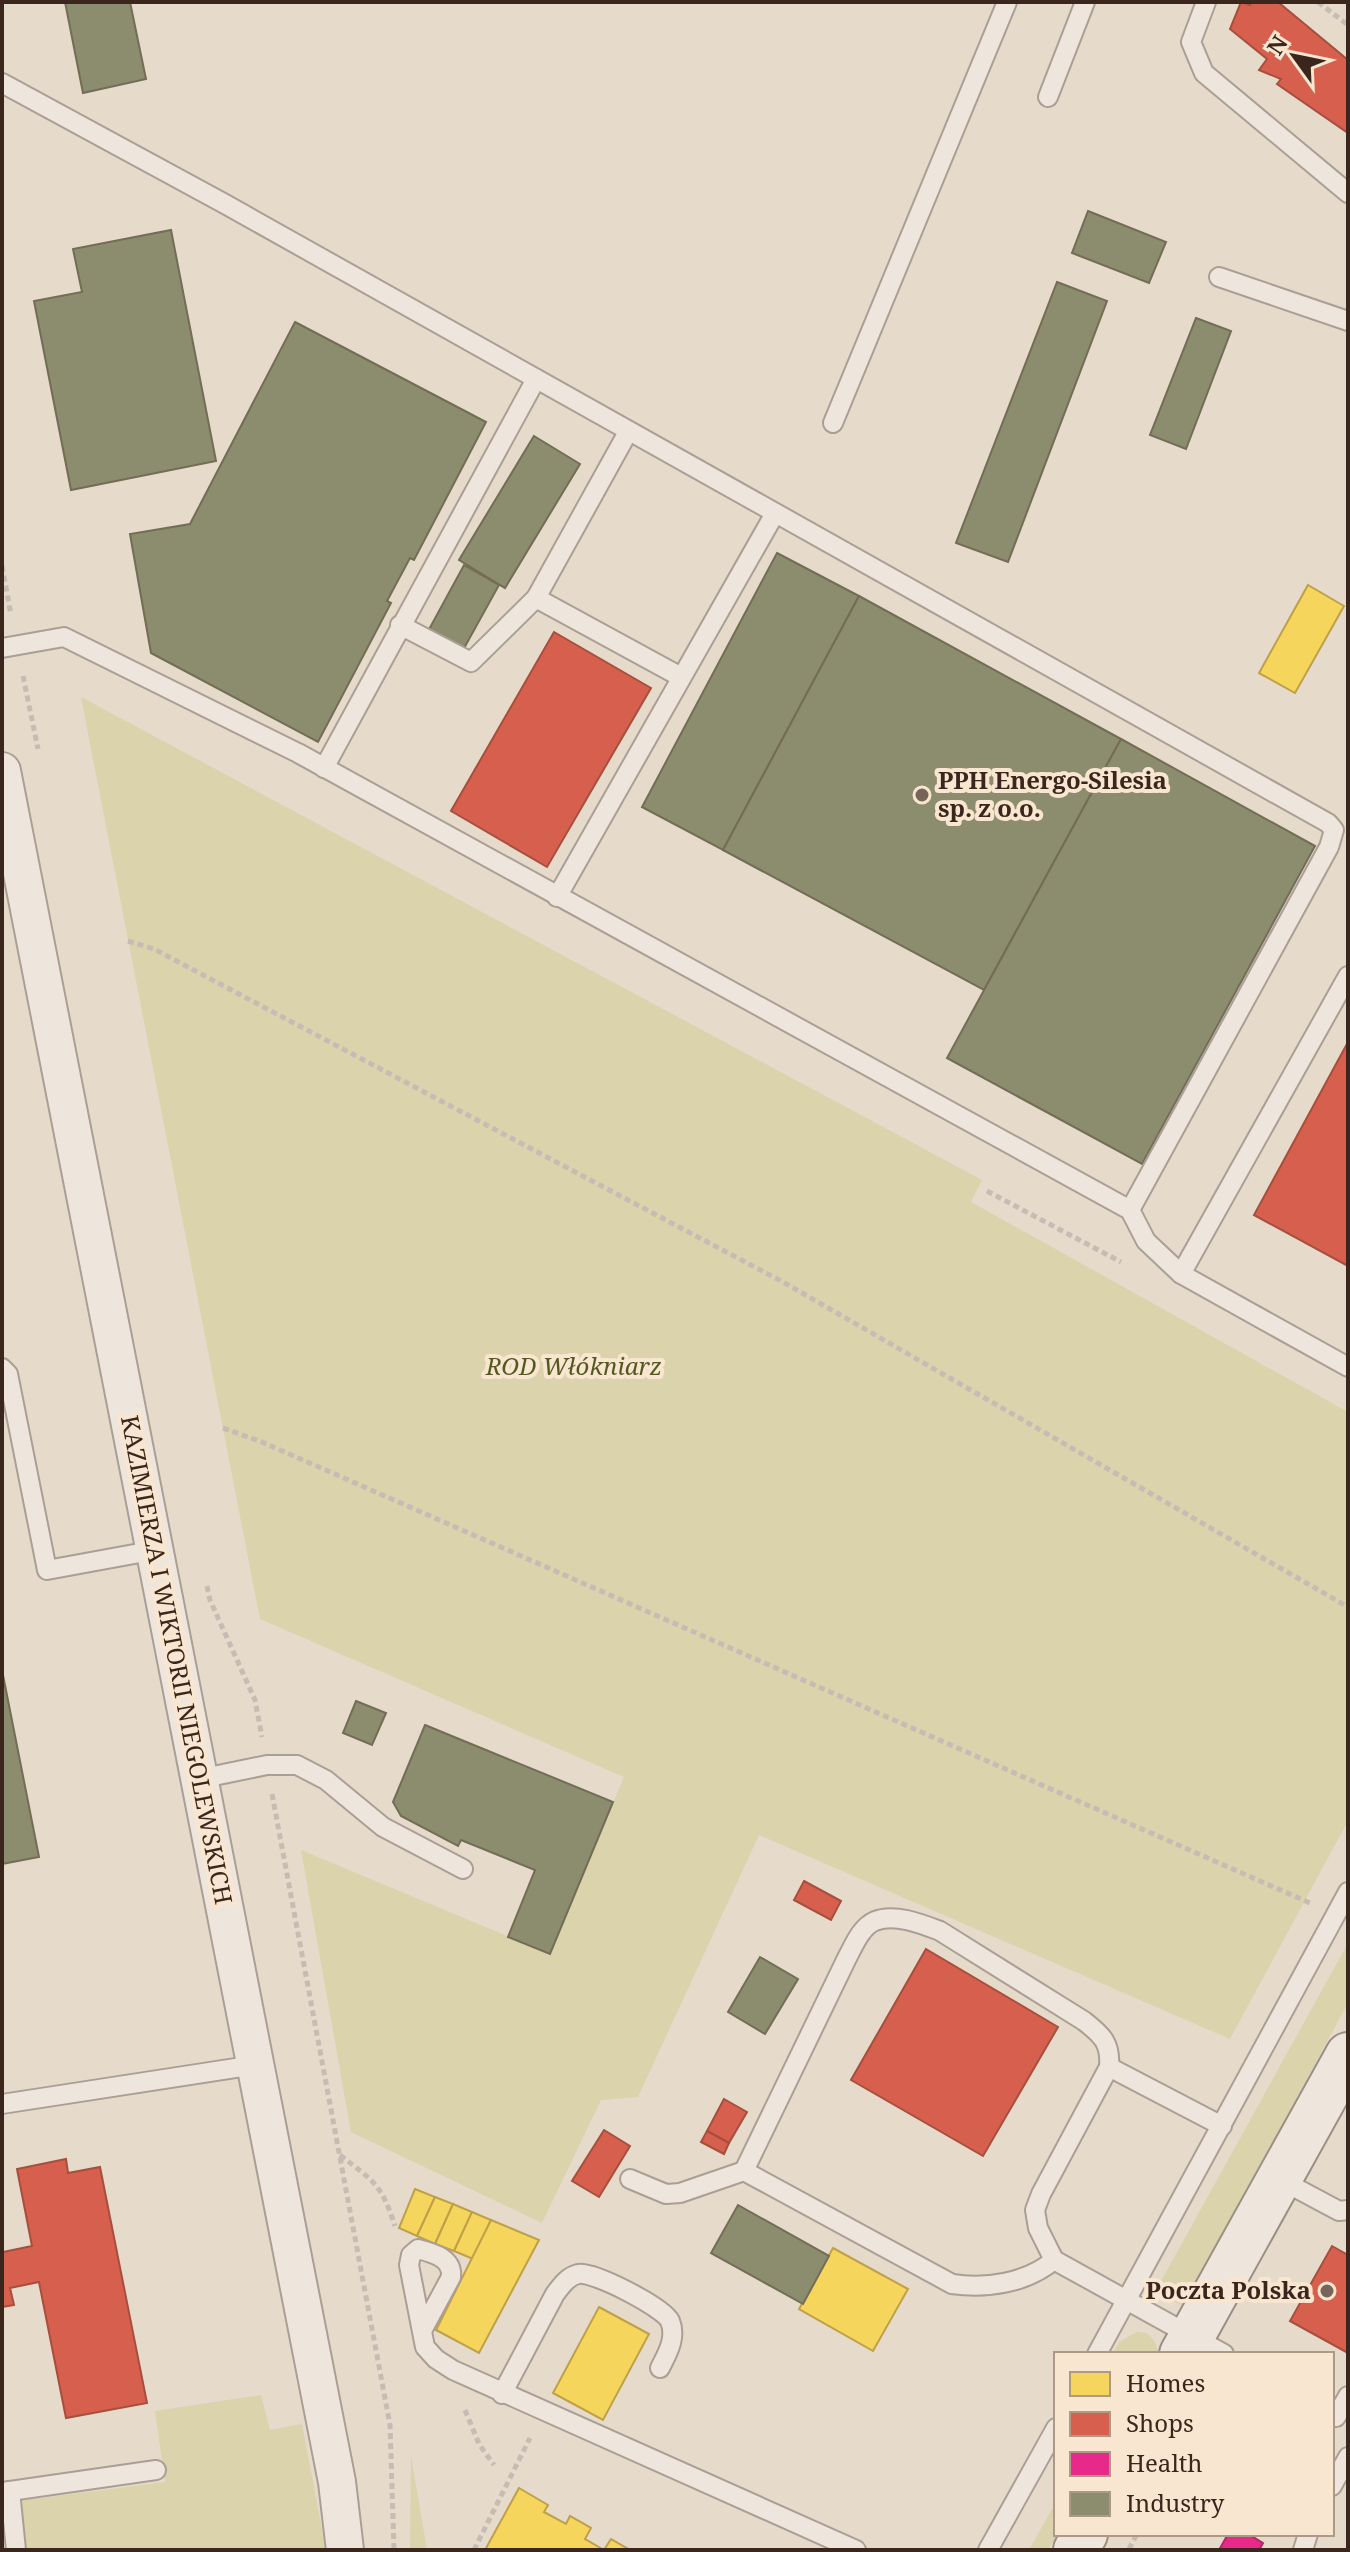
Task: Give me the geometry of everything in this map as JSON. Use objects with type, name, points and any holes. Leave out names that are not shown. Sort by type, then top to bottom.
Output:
[{"type":"main road","points":[[1199,2348],[1279,2179],[1348,2055]]},
{"type":"street","name":"KAZIMIERZA I WIKTORII NIEGOLEWSKICH","points":[[2,771],[337,2482],[345,2550]]},
{"type":"lane","points":[[833,423],[1007,2]]},
{"type":"lane","points":[[1048,97],[1085,2]]},
{"type":"lane","points":[[1206,2],[1191,42],[1204,73],[1348,193]]},
{"type":"lane","points":[[2,83],[225,204],[774,515],[1328,823],[1334,830],[1329,847],[1130,1210]]},
{"type":"lane","points":[[1219,277],[1348,321]]},
{"type":"lane","points":[[324,768],[536,379]]},
{"type":"lane","points":[[400,625],[471,662],[536,598],[628,432]]},
{"type":"lane","points":[[557,897],[774,515]]},
{"type":"lane","points":[[536,598],[681,677]]},
{"type":"lane","points":[[9,646],[64,637],[324,768],[1130,1210],[1146,1241],[1181,1274],[1348,1367]]},
{"type":"lane","points":[[1181,1274],[1348,976]]},
{"type":"lane","points":[[2,1368],[8,1374],[47,1570],[156,1550]]},
{"type":"lane","points":[[199,1779],[285,1763],[308,1769],[383,1827],[463,1869]]},
{"type":"lane","points":[[1098,2352],[1348,1892]]},
{"type":"lane","points":[[630,2179],[666,2194],[680,2193],[744,2171],[859,1935],[875,1921],[898,1919],[919,1922],[940,1931],[1105,2037],[1110,2053],[1109,2067],[1041,2194],[1035,2210],[1038,2228],[1054,2260],[1127,2300],[1199,2348]]},
{"type":"lane","points":[[2,2104],[255,2065]]},
{"type":"lane","points":[[1109,2067],[1222,2126]]},
{"type":"lane","points":[[744,2171],[952,2284],[969,2287],[1024,2279],[1040,2272],[1054,2260]]},
{"type":"lane","points":[[1279,2179],[1339,2211],[1348,2210]]},
{"type":"lane","points":[[423,2329],[451,2277],[452,2268],[447,2261],[418,2249],[411,2255],[409,2265],[425,2347],[436,2359],[502,2394],[856,2550]]},
{"type":"lane","points":[[502,2394],[555,2294],[565,2280],[580,2274],[594,2275],[659,2310],[669,2320],[671,2347],[660,2368]]},
{"type":"lane","points":[[1339,2418],[1348,2396]]},
{"type":"lane","points":[[988,2550],[1054,2432]]},
{"type":"lane","points":[[1334,2482],[1348,2457]]},
{"type":"lane","points":[[16,2550],[6,2491],[156,2470]]},
{"type":"path","points":[[1318,2],[1348,25]]},
{"type":"path","points":[[2,566],[9,646],[39,757]]},
{"type":"path","points":[[128,941],[154,949],[783,1282],[1348,1607]]},
{"type":"path","points":[[987,1191],[1159,1282],[1181,1274]]},
{"type":"path","points":[[223,1428],[262,1442],[1336,1914]]},
{"type":"path","points":[[204,1574],[210,1600],[255,1700],[390,2425],[394,2550]]},
{"type":"path","points":[[340,2155],[386,2196],[395,2225],[411,2255]]},
{"type":"path","points":[[453,2370],[479,2444],[494,2465]]},
{"type":"path","points":[[474,2550],[544,2412]]},
{"type":"green space","name":"ROD Włókniarz","points":[[81,697],[982,1180],[971,1202],[1348,1412],[1348,1821],[1230,2039],[759,1835],[638,2097],[601,2100],[542,2223],[351,2132],[301,1850],[550,1954],[624,1777],[260,1619]]},
{"type":"green space","points":[[1348,1943],[1348,2003],[1183,2306],[1155,2292]]},
{"type":"green space","points":[[1137,2332],[1147,2333],[1158,2352],[1114,2352],[1119,2342]]},
{"type":"green space","points":[[261,2395],[270,2430],[302,2424],[326,2550],[2,2550],[2,2503],[165,2482],[155,2411]]},
{"type":"green space","points":[[411,2456],[427,2550],[410,2550]]},
{"type":"green space","points":[[1054,2506],[1054,2536],[1058,2536],[1047,2550],[1029,2550]]},
{"type":"building: Homes","points":[[1308,585],[1344,606],[1295,693],[1259,673]]},
{"type":"building: Homes","points":[[415,2189],[435,2197],[417,2236],[399,2228]]},
{"type":"building: Homes","points":[[435,2197],[453,2204],[435,2244],[417,2236]]},
{"type":"building: Homes","points":[[453,2204],[472,2212],[454,2251],[435,2244]]},
{"type":"building: Homes","points":[[472,2212],[491,2220],[473,2259],[454,2251]]},
{"type":"building: Homes","points":[[491,2220],[539,2240],[479,2353],[436,2330]]},
{"type":"building: Homes","points":[[833,2248],[908,2289],[873,2351],[799,2309]]},
{"type":"building: Homes","points":[[599,2307],[649,2334],[603,2420],[553,2393]]},
{"type":"building: Homes","points":[[519,2488],[548,2505],[544,2512],[566,2524],[570,2516],[591,2528],[585,2539],[604,2550],[485,2550]]},
{"type":"building: Homes","points":[[611,2539],[630,2550],[604,2550]]},
{"type":"building: Shops","points":[[1241,2],[1250,5],[1252,2],[1278,2],[1348,60],[1348,133],[1277,84],[1281,79],[1259,70],[1267,59],[1230,29]]},
{"type":"building: Shops","points":[[554,632],[651,688],[547,867],[451,811]]},
{"type":"building: Shops","points":[[1348,1042],[1348,1266],[1254,1215]]},
{"type":"building: Shops","points":[[804,1881],[841,1901],[831,1920],[794,1900]]},
{"type":"building: Shops","points":[[926,1949],[1058,2027],[983,2156],[851,2080]]},
{"type":"building: Shops","points":[[724,2099],[747,2112],[729,2143],[707,2131]]},
{"type":"building: Shops","points":[[604,2130],[630,2146],[599,2197],[572,2181]]},
{"type":"building: Shops","points":[[707,2131],[729,2143],[724,2154],[701,2142]]},
{"type":"building: Shops","points":[[66,2159],[68,2173],[100,2167],[147,2403],[66,2418],[39,2282],[10,2288],[14,2305],[2,2307],[2,2246],[3,2252],[32,2246],[17,2169]]},
{"type":"building: Shops","points":[[1332,2246],[1348,2255],[1348,2353],[1290,2321]]},
{"type":"building: Health","points":[[1227,2536],[1251,2536],[1263,2543],[1259,2550],[1219,2550]]},
{"type":"building: Industry","points":[[65,2],[130,2],[146,79],[83,93]]},
{"type":"building: Industry","points":[[1088,211],[1166,242],[1149,283],[1072,253]]},
{"type":"building: Industry","points":[[171,230],[216,461],[71,490],[34,301],[82,292],[73,249]]},
{"type":"building: Industry","points":[[1057,282],[1107,301],[1008,562],[956,543]]},
{"type":"building: Industry","points":[[1196,318],[1231,331],[1186,449],[1150,435]]},
{"type":"building: Industry","points":[[295,322],[486,422],[414,560],[410,558],[387,601],[391,603],[318,742],[151,653],[130,534],[190,524]]},
{"type":"building: Industry","points":[[534,436],[580,464],[505,588],[459,560]]},
{"type":"building: Industry","points":[[777,553],[859,596],[723,850],[642,807]]},
{"type":"building: Industry","points":[[464,565],[499,585],[462,652],[427,633]]},
{"type":"building: Industry","name":"PPH Energo-Silesia sp. z o.o.","points":[[859,596],[1121,739],[984,990],[723,850]]},
{"type":"building: Industry","name":"PPH Energo-Silesia sp. z o.o.","points":[[1121,739],[1315,846],[1142,1164],[947,1058]]},
{"type":"building: Industry","points":[[2,1670],[39,1857],[2,1864]]},
{"type":"building: Industry","points":[[356,1701],[386,1713],[372,1745],[343,1733]]},
{"type":"building: Industry","points":[[425,1725],[613,1802],[550,1954],[508,1937],[535,1870],[461,1840],[458,1846],[401,1816],[393,1802]]},
{"type":"building: Industry","points":[[760,1957],[798,1979],[765,2034],[728,2012]]},
{"type":"building: Industry","points":[[738,2205],[829,2256],[803,2304],[711,2253]]},
{"type":"place","name":"PPH Energo-Silesia sp. z o.o.","points":[[922,795]]},
{"type":"place","name":"Poczta Polska","points":[[1327,2291]]}]
